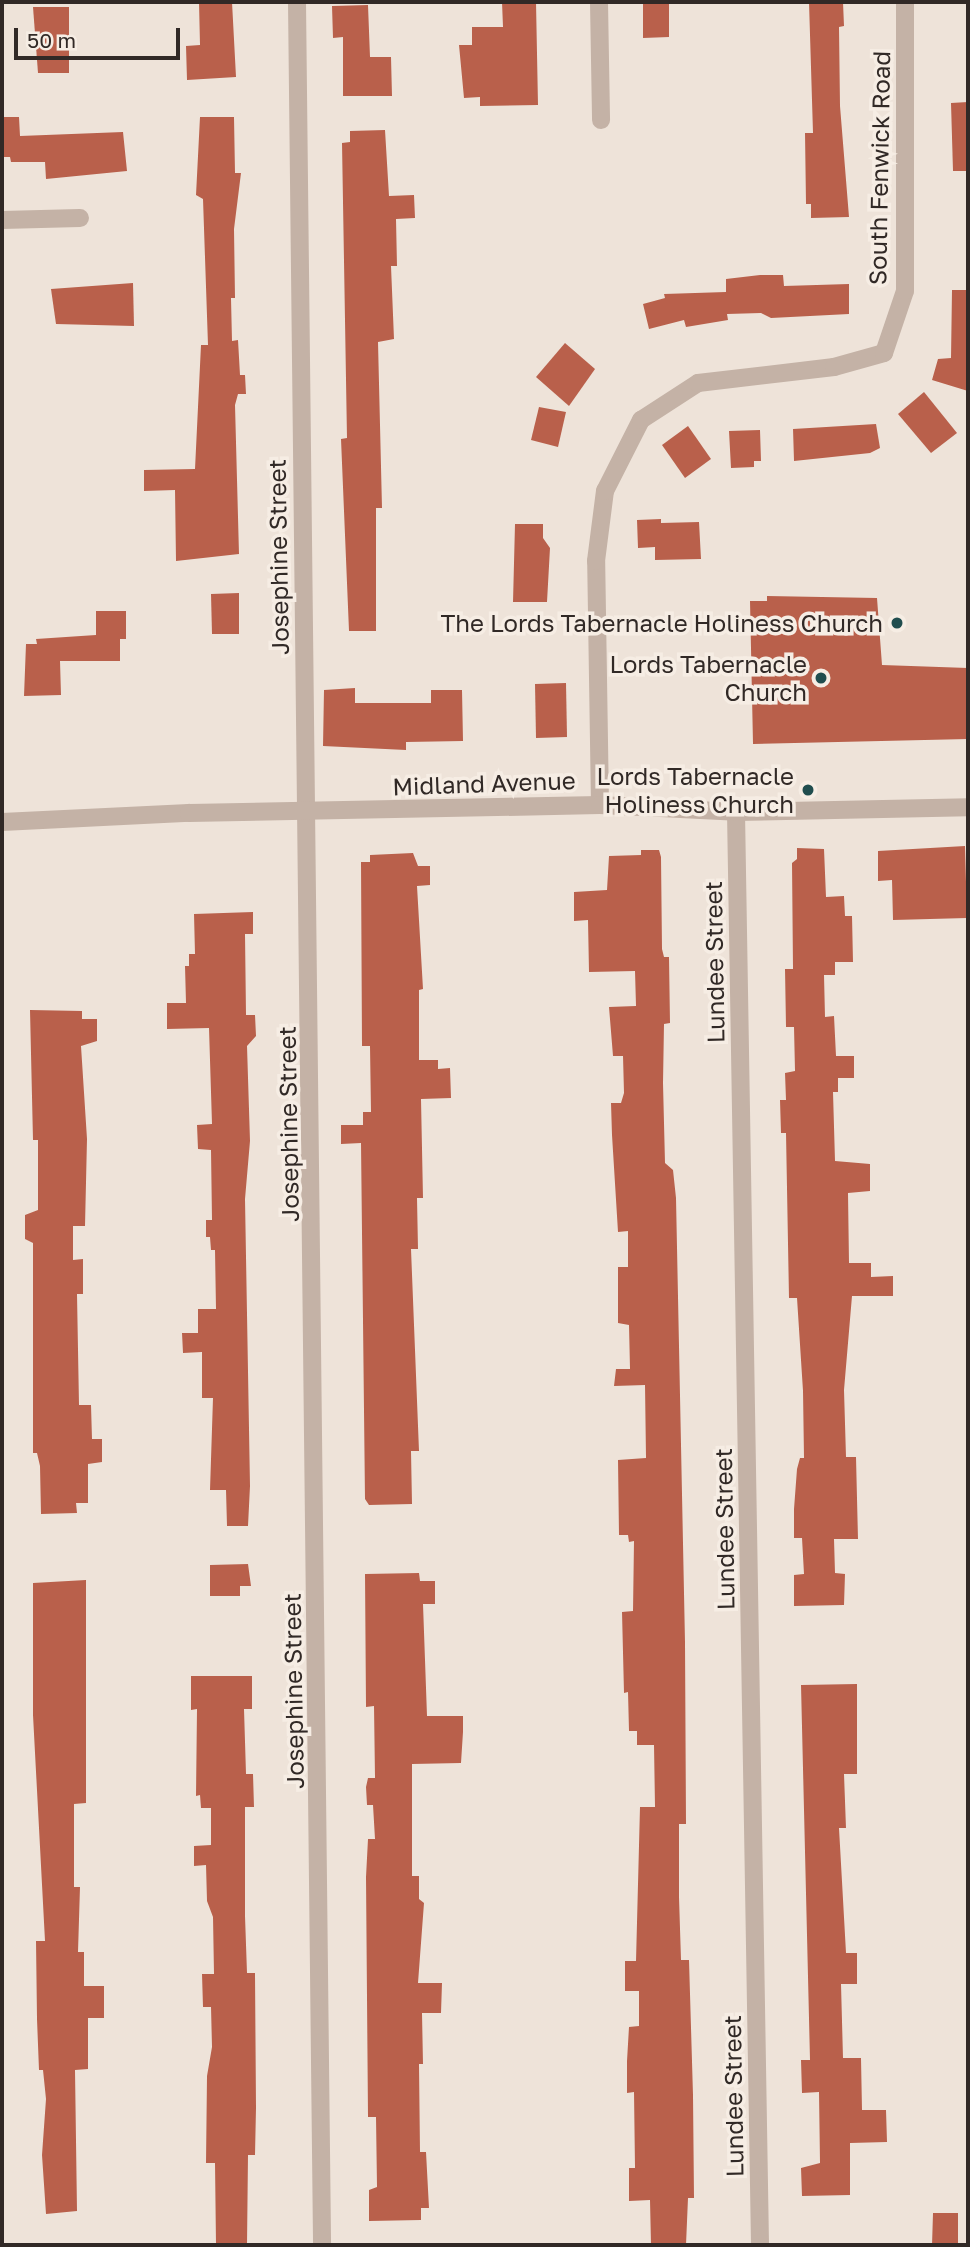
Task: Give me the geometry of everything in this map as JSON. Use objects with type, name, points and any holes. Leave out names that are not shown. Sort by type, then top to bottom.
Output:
[{"type":"street","name":"Josephine Street","points":[[297,2],[304,687],[309,810],[322,2245]]},
{"type":"street","points":[[599,2],[601,120]]},
{"type":"street","name":"South Fenwick Road","points":[[600,805],[596,561],[605,491],[641,420],[698,383],[834,367],[884,353],[905,291],[905,2]]},
{"type":"street","points":[[2,220],[80,218]]},
{"type":"street","name":"Midland Avenue","points":[[2,822],[309,810],[436,811],[600,805],[736,812],[968,807]]},
{"type":"street","name":"Lundee Street","points":[[736,812],[760,2245]]},
{"type":"building","points":[[199,2],[232,2],[236,77],[187,80],[186,46],[200,45]]},
{"type":"building","points":[[502,2],[536,2],[538,105],[480,106],[480,97],[464,98],[459,45],[472,45],[472,27],[503,27]]},
{"type":"building","points":[[643,2],[669,2],[669,37],[643,38]]},
{"type":"building","points":[[809,2],[843,2],[844,26],[839,27],[840,106],[849,217],[811,218],[811,204],[806,204],[805,133],[813,133]]},
{"type":"building","points":[[368,5],[370,57],[391,57],[392,96],[343,96],[343,37],[333,38],[332,6]]},
{"type":"building","points":[[33,7],[69,7],[69,73],[38,73]]},
{"type":"building","points":[[968,102],[968,171],[953,171],[951,103]]},
{"type":"building","points":[[2,117],[19,117],[20,136],[123,132],[127,171],[46,179],[45,162],[11,162],[10,157],[2,157]]},
{"type":"building","points":[[200,117],[234,117],[235,173],[241,173],[234,229],[235,298],[231,298],[232,341],[238,340],[240,375],[245,375],[246,394],[238,394],[235,405],[239,554],[176,561],[175,490],[144,491],[144,470],[195,469],[201,345],[208,345],[203,199],[196,195]]},
{"type":"building","points":[[385,130],[389,196],[414,195],[415,218],[396,219],[397,266],[391,266],[394,339],[378,342],[382,508],[376,508],[376,631],[349,631],[341,439],[347,438],[342,143],[350,142],[350,131]]},
{"type":"building","points":[[783,275],[784,286],[849,284],[849,314],[771,318],[761,313],[727,314],[728,320],[686,327],[684,320],[649,329],[643,304],[665,298],[664,294],[726,292],[726,279]]},
{"type":"building","points":[[133,283],[134,326],[56,324],[51,289]]},
{"type":"building","points":[[952,290],[968,290],[968,391],[932,380],[938,359],[951,358]]},
{"type":"building","points":[[565,343],[595,369],[569,406],[536,377]]},
{"type":"building","points":[[924,392],[957,433],[931,453],[898,414]]},
{"type":"building","points":[[539,407],[566,412],[558,447],[531,440]]},
{"type":"building","points":[[876,424],[880,448],[870,453],[794,461],[793,429]]},
{"type":"building","points":[[688,426],[711,459],[685,478],[662,445]]},
{"type":"building","points":[[760,430],[761,461],[754,461],[754,467],[731,468],[729,431]]},
{"type":"building","points":[[661,519],[661,523],[699,522],[701,559],[655,560],[655,547],[638,548],[637,520]]},
{"type":"building","points":[[515,524],[543,524],[543,538],[550,548],[547,602],[513,602]]},
{"type":"building","points":[[239,593],[239,634],[212,634],[211,594]]},
{"type":"building","points":[[767,596],[877,598],[882,665],[968,668],[968,739],[753,744],[750,601],[767,601]]},
{"type":"building","points":[[96,611],[126,611],[126,639],[120,639],[120,661],[60,661],[61,695],[24,696],[26,644],[37,644],[36,639],[96,635]]},
{"type":"building","points":[[566,683],[567,737],[536,738],[535,684]]},
{"type":"building","points":[[355,688],[355,703],[431,703],[431,690],[462,690],[463,741],[406,742],[406,750],[323,746],[324,690]]},
{"type":"building","points":[[965,846],[967,918],[893,920],[892,880],[878,881],[878,851]]},
{"type":"building","points":[[797,848],[824,849],[826,897],[844,896],[845,916],[852,916],[853,962],[835,962],[835,975],[824,975],[825,1017],[834,1016],[836,1056],[854,1056],[854,1078],[838,1078],[838,1092],[833,1092],[835,1161],[870,1164],[870,1191],[848,1193],[849,1263],[871,1263],[871,1277],[893,1276],[893,1296],[852,1296],[844,1390],[846,1457],[856,1457],[858,1539],[834,1539],[835,1573],[845,1574],[844,1605],[794,1606],[794,1575],[804,1574],[802,1538],[794,1538],[797,1469],[800,1458],[804,1458],[803,1391],[797,1298],[789,1298],[786,1133],[781,1133],[780,1100],[786,1100],[785,1073],[795,1071],[794,1027],[786,1027],[785,969],[793,969],[792,863],[797,859]]},
{"type":"building","points":[[641,850],[659,850],[661,857],[662,949],[664,957],[669,957],[670,1023],[664,1024],[663,1083],[665,1163],[673,1170],[676,1198],[685,1642],[686,1824],[679,1824],[679,1897],[681,1960],[689,1960],[693,2095],[694,2198],[688,2198],[686,2245],[651,2245],[650,2200],[629,2201],[629,2168],[635,2168],[634,2092],[627,2093],[627,2061],[629,2027],[639,2026],[639,1991],[625,1991],[625,1961],[636,1961],[640,1807],[655,1807],[654,1745],[637,1745],[637,1731],[629,1731],[628,1692],[624,1693],[622,1612],[633,1611],[634,1541],[629,1542],[628,1535],[619,1535],[618,1460],[646,1458],[645,1385],[614,1386],[616,1369],[630,1369],[629,1325],[618,1323],[618,1267],[628,1267],[628,1231],[618,1232],[611,1103],[621,1103],[624,1093],[623,1056],[613,1056],[609,1007],[636,1006],[635,971],[589,972],[588,920],[574,921],[574,892],[607,890],[609,856],[641,855]]},
{"type":"building","points":[[413,853],[418,866],[430,866],[430,885],[417,886],[423,989],[419,990],[419,1060],[438,1060],[438,1069],[450,1068],[451,1098],[421,1099],[423,1198],[417,1198],[418,1249],[411,1249],[419,1451],[411,1451],[412,1504],[369,1505],[365,1499],[361,1143],[341,1144],[341,1125],[363,1125],[363,1112],[371,1112],[370,1046],[362,1046],[361,862],[370,862],[370,855]]},
{"type":"building","points":[[253,912],[253,934],[245,934],[246,1015],[255,1015],[256,1036],[247,1046],[250,1141],[245,1199],[250,1486],[248,1526],[227,1526],[226,1490],[210,1490],[213,1398],[202,1398],[202,1352],[183,1353],[182,1333],[198,1333],[198,1309],[216,1309],[215,1250],[211,1250],[210,1237],[206,1237],[206,1220],[212,1220],[211,1150],[198,1149],[197,1125],[212,1124],[209,1028],[167,1029],[167,1003],[186,1003],[185,966],[189,966],[189,954],[195,954],[194,914]]},
{"type":"building","points":[[30,1010],[82,1011],[82,1019],[97,1019],[97,1041],[81,1046],[87,1139],[85,1226],[73,1226],[73,1260],[83,1259],[83,1294],[77,1294],[79,1405],[91,1405],[92,1439],[102,1439],[102,1462],[88,1464],[88,1503],[76,1503],[77,1513],[41,1514],[40,1466],[37,1453],[33,1453],[33,1243],[25,1239],[25,1215],[38,1210],[38,1140],[33,1140]]},
{"type":"building","points":[[248,1564],[251,1586],[240,1586],[240,1596],[210,1596],[210,1565]]},
{"type":"building","points":[[419,1573],[420,1581],[435,1581],[435,1604],[423,1604],[427,1716],[463,1716],[461,1763],[412,1764],[412,1876],[419,1876],[419,1899],[424,1903],[418,1983],[442,1983],[441,2013],[422,2013],[423,2064],[419,2064],[420,2152],[426,2152],[429,2208],[421,2208],[421,2220],[369,2221],[369,2190],[377,2187],[376,2117],[368,2117],[366,1877],[368,1839],[375,1839],[373,1805],[367,1805],[366,1787],[368,1778],[375,1778],[374,1706],[366,1707],[365,1574]]},
{"type":"building","points":[[86,1580],[86,1803],[74,1804],[74,1887],[80,1887],[78,1952],[84,1952],[84,1986],[104,1986],[104,2018],[88,2018],[88,2069],[75,2070],[77,2211],[46,2214],[42,2155],[46,2099],[43,2070],[39,2070],[37,2019],[36,1941],[45,1941],[33,1715],[33,1583]]},
{"type":"building","points":[[191,1676],[252,1676],[252,1709],[244,1709],[246,1774],[253,1774],[254,1807],[245,1807],[245,1916],[247,1973],[255,1973],[256,2108],[255,2155],[248,2155],[247,2245],[216,2245],[215,2163],[206,2163],[207,2076],[212,2047],[211,2007],[203,2007],[202,1974],[214,1974],[213,1917],[207,1901],[206,1865],[194,1866],[194,1846],[211,1845],[211,1808],[201,1808],[200,1795],[196,1796],[197,1709],[191,1710]]},
{"type":"building","points":[[857,1684],[857,1774],[844,1774],[846,1828],[839,1828],[846,1953],[857,1953],[857,1984],[841,1984],[843,2058],[861,2058],[862,2110],[886,2110],[887,2142],[850,2143],[850,2195],[802,2196],[801,2168],[820,2163],[819,2092],[802,2093],[801,2060],[810,2060],[801,1685]]},
{"type":"building","points":[[933,2213],[958,2213],[958,2245],[932,2245]]},
{"type":"place","name":"The Lords Tabernacle Holiness Church","points":[[897,623]]},
{"type":"place","name":"Lords Tabernacle Church","points":[[821,678]]},
{"type":"place","name":"Lords Tabernacle Holiness Church","points":[[808,790]]}]
